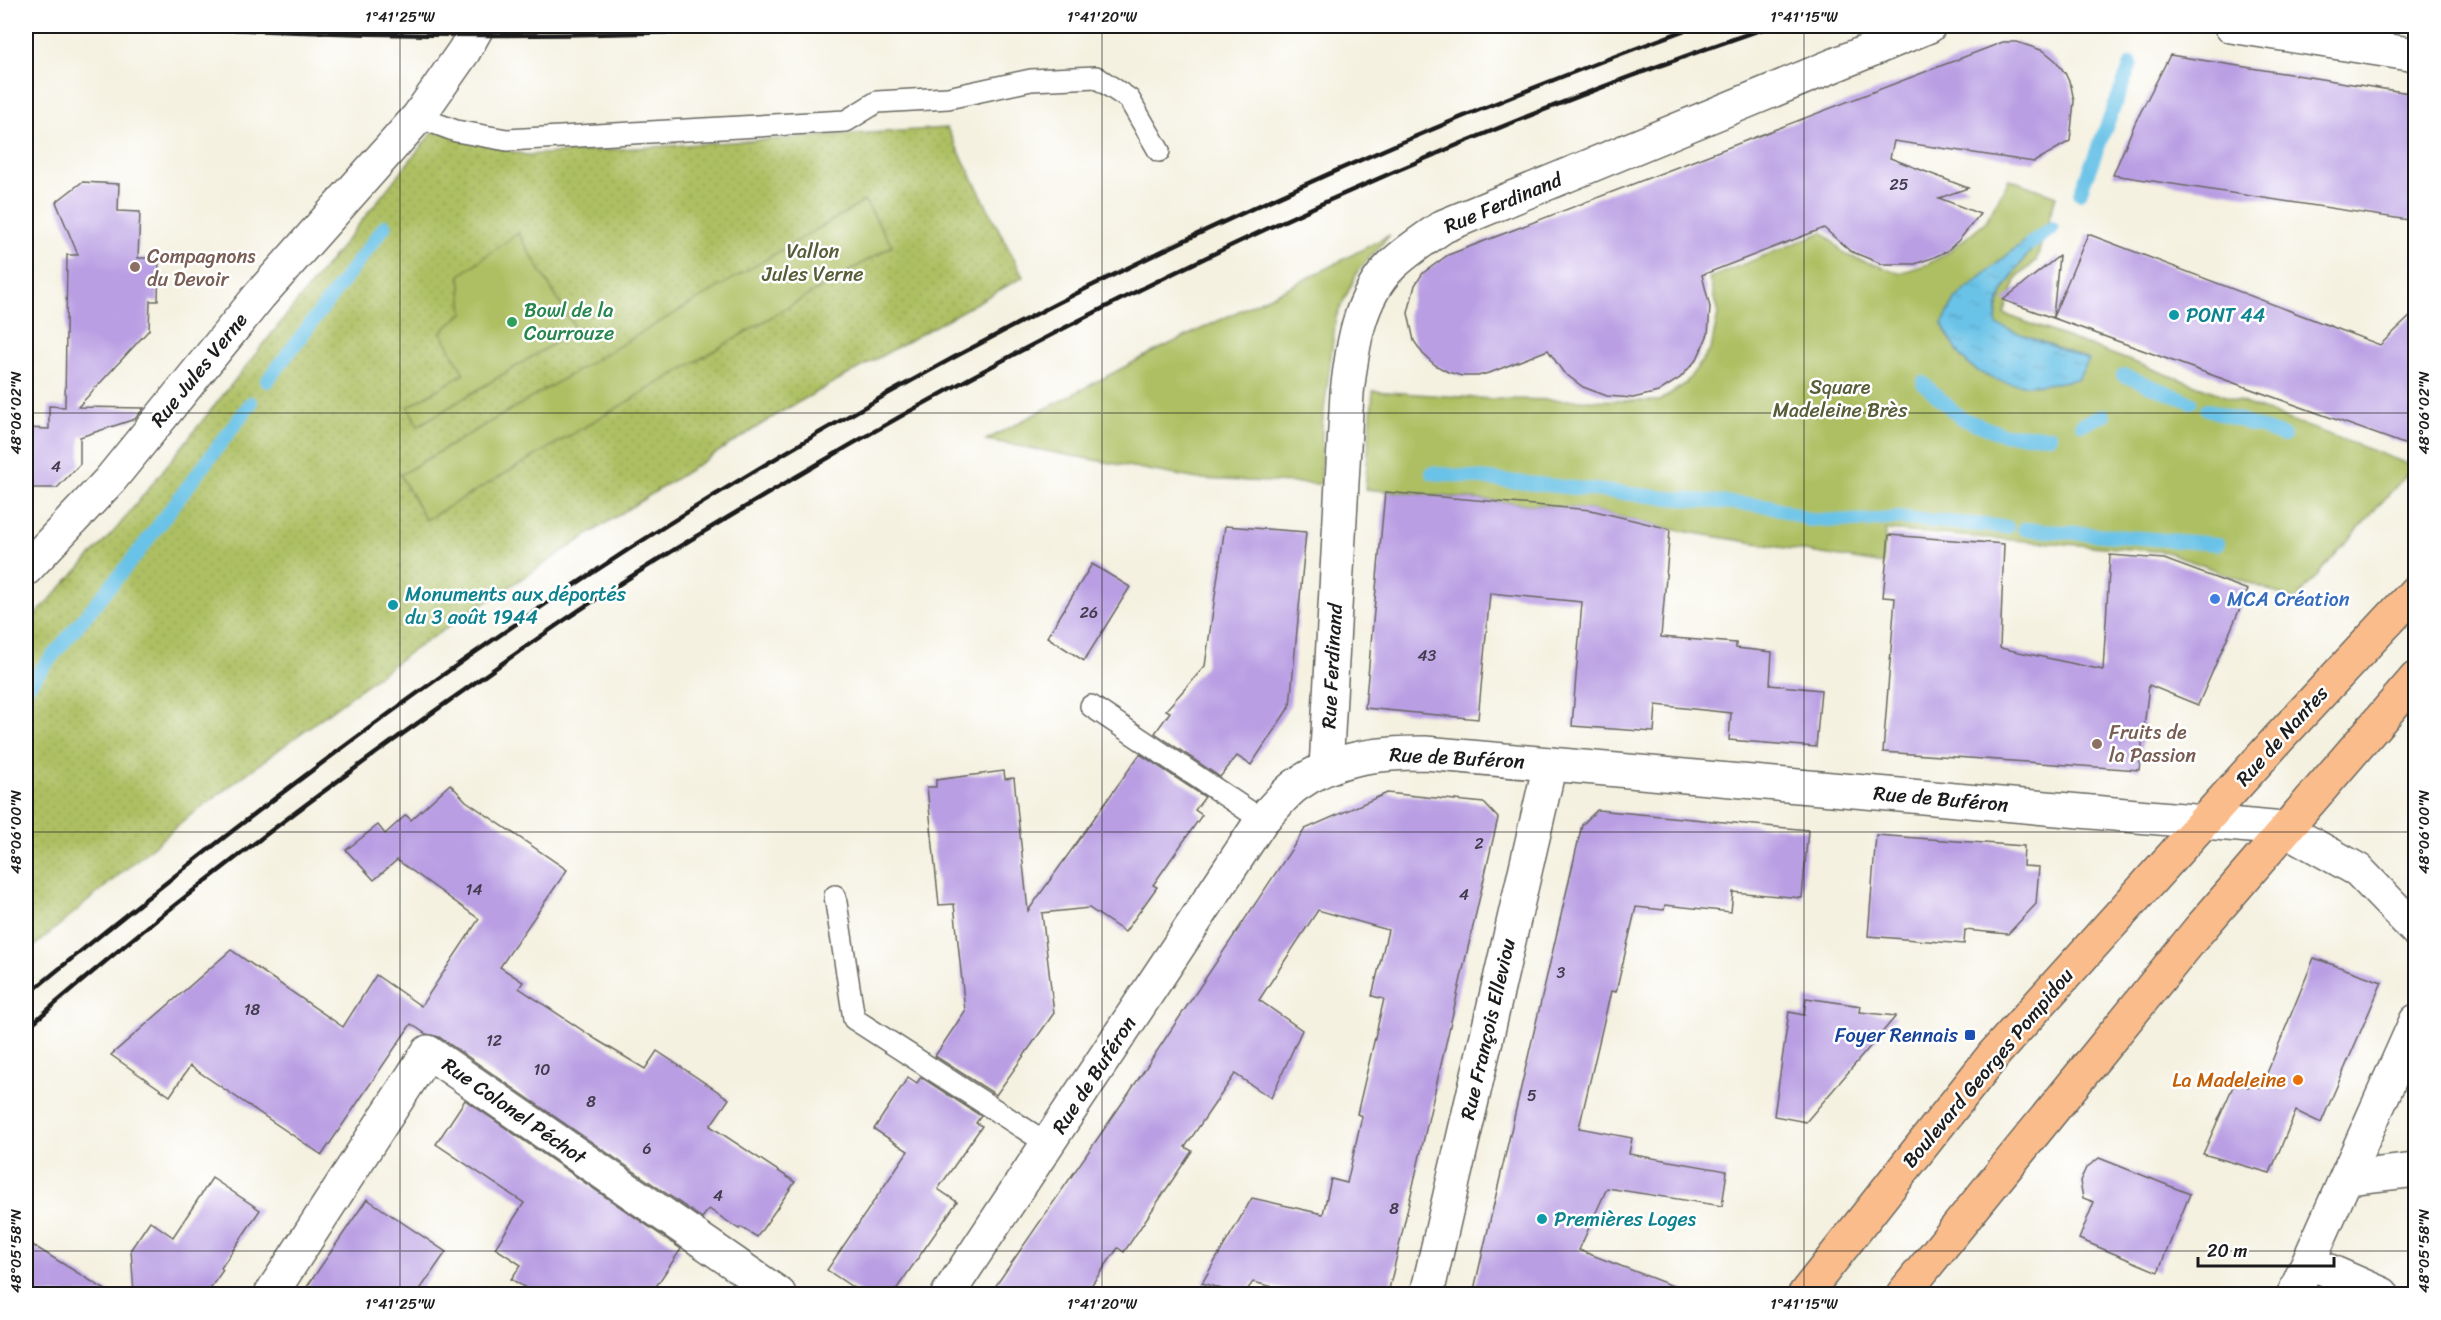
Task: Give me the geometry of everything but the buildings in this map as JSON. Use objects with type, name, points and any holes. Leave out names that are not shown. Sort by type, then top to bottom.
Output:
[{"type":"main road","name":"Rue de Nantes","points":[[2204,822],[2415,591]]},
{"type":"main road","points":[[1903,1294],[2189,941],[2415,678]]},
{"type":"main road","name":"Boulevard Georges Pompidou","points":[[1805,1294],[1995,1053],[2204,822]]},
{"type":"street","name":"Rue Jules Verne","points":[[26,569],[110,480],[260,295],[418,117],[464,51],[478,26]]},
{"type":"street","name":"Rue Ferdinand","points":[[1326,768],[1351,353],[1359,322],[1371,295],[1391,267],[1414,246],[1444,226],[1929,26]]},
{"type":"street","points":[[2231,26],[2415,55]]},
{"type":"street","name":"Rue de Buféron","points":[[948,1294],[1262,820],[1294,787],[1326,768],[1365,755],[1425,753],[2204,822]]},
{"type":"street","name":"Rue François Elleviou","points":[[1427,1294],[1550,764]]},
{"type":"street","points":[[2204,822],[2284,829],[2358,870],[2415,930]]},
{"type":"street","points":[[2294,1294],[2415,1021]]},
{"type":"street","name":"Rue Colonel Péchot","points":[[271,1294],[429,1052],[779,1294]]},
{"type":"street","points":[[2347,1178],[2415,1170]]},
{"type":"street","points":[[2309,1262],[2382,1294]]},
{"type":"lane","points":[[418,117],[456,131],[507,140],[846,121],[877,102],[948,98],[1031,80],[1096,77],[1129,99],[1159,151]]},
{"type":"lane","points":[[1091,706],[1262,820]]},
{"type":"lane","points":[[836,896],[854,1019],[1048,1144]]},
{"type":"green space","name":"Vallon Jules Verne","points":[[947,128],[1023,277],[781,412],[609,521],[410,652],[187,818],[26,953],[26,625],[117,528],[434,130],[526,155]]},
{"type":"green space","name":"Square Madeleine Brès","points":[[2009,179],[2056,196],[2036,261],[2017,278],[2004,314],[2414,466],[2295,600],[2167,552],[1886,530],[1883,564],[1670,529],[1591,510],[1365,489],[1373,391],[1491,399],[1659,401],[1685,384],[1711,349],[1718,314],[1709,278],[1823,232],[1846,255],[1900,273],[1928,264],[1949,252],[1986,221]]},
{"type":"green space","name":"Vallon Jules Verne","points":[[865,201],[892,246],[426,520],[400,475]]},
{"type":"green space","name":"Bowl de la Courrouze","points":[[518,233],[576,330],[418,426],[408,407],[464,374],[441,332],[463,313],[460,275]]},
{"type":"green space","points":[[1390,235],[1358,271],[1336,317],[1322,427],[1321,484],[1198,479],[986,440],[1151,353],[1304,280]]},
{"type":"water","points":[[2030,236],[2030,252],[2006,286],[1998,306],[1997,325],[2089,360],[2078,379],[2049,384],[2020,385],[1992,378],[1979,372],[1963,359],[1942,324],[1956,298]]},
{"type":"waterway","points":[[2080,193],[2131,64]]},
{"type":"waterway","points":[[267,381],[385,226]]},
{"type":"waterway","points":[[2030,244],[2052,228]]},
{"type":"waterway","points":[[2123,375],[2191,402]]},
{"type":"waterway","points":[[1923,383],[1961,418],[2002,434],[2050,436]]},
{"type":"waterway","points":[[26,688],[136,555],[251,403]]},
{"type":"waterway","points":[[2207,409],[2284,436]]},
{"type":"waterway","points":[[2082,424],[2104,415]]},
{"type":"waterway","points":[[1432,473],[1669,498],[1770,506],[1810,520],[1866,521],[1897,518],[2007,527]]},
{"type":"waterway","points":[[2024,529],[2218,544]]},
{"type":"railway","points":[[166,26],[328,33],[490,35],[652,33],[814,26]]},
{"type":"railway","points":[[26,996],[220,840],[420,691],[556,597],[691,510],[828,428],[967,350],[1109,277],[1253,208],[1399,143],[1696,26]]},
{"type":"railway","points":[[26,1029],[161,916],[253,844],[394,740],[597,599],[794,478],[1029,346],[1271,227],[1518,120],[1644,71],[1771,26]]},
{"type":"place","name":"Compagnons du Devoir","points":[[135,267]]},
{"type":"place","name":"PONT 44","points":[[2174,315]]},
{"type":"place","name":"Bowl de la Courrouze","points":[[512,322]]},
{"type":"place","name":"MCA Création","points":[[2215,599]]},
{"type":"place","name":"Monuments aux déportés du 3 août 1944","points":[[393,605]]},
{"type":"place","name":"Fruits de la Passion","points":[[2097,744]]},
{"type":"place","name":"Foyer Rennais","points":[[1970,1035]]},
{"type":"place","name":"La Madeleine","points":[[2298,1080]]},
{"type":"place","name":"Premières Loges","points":[[1542,1219]]}]
